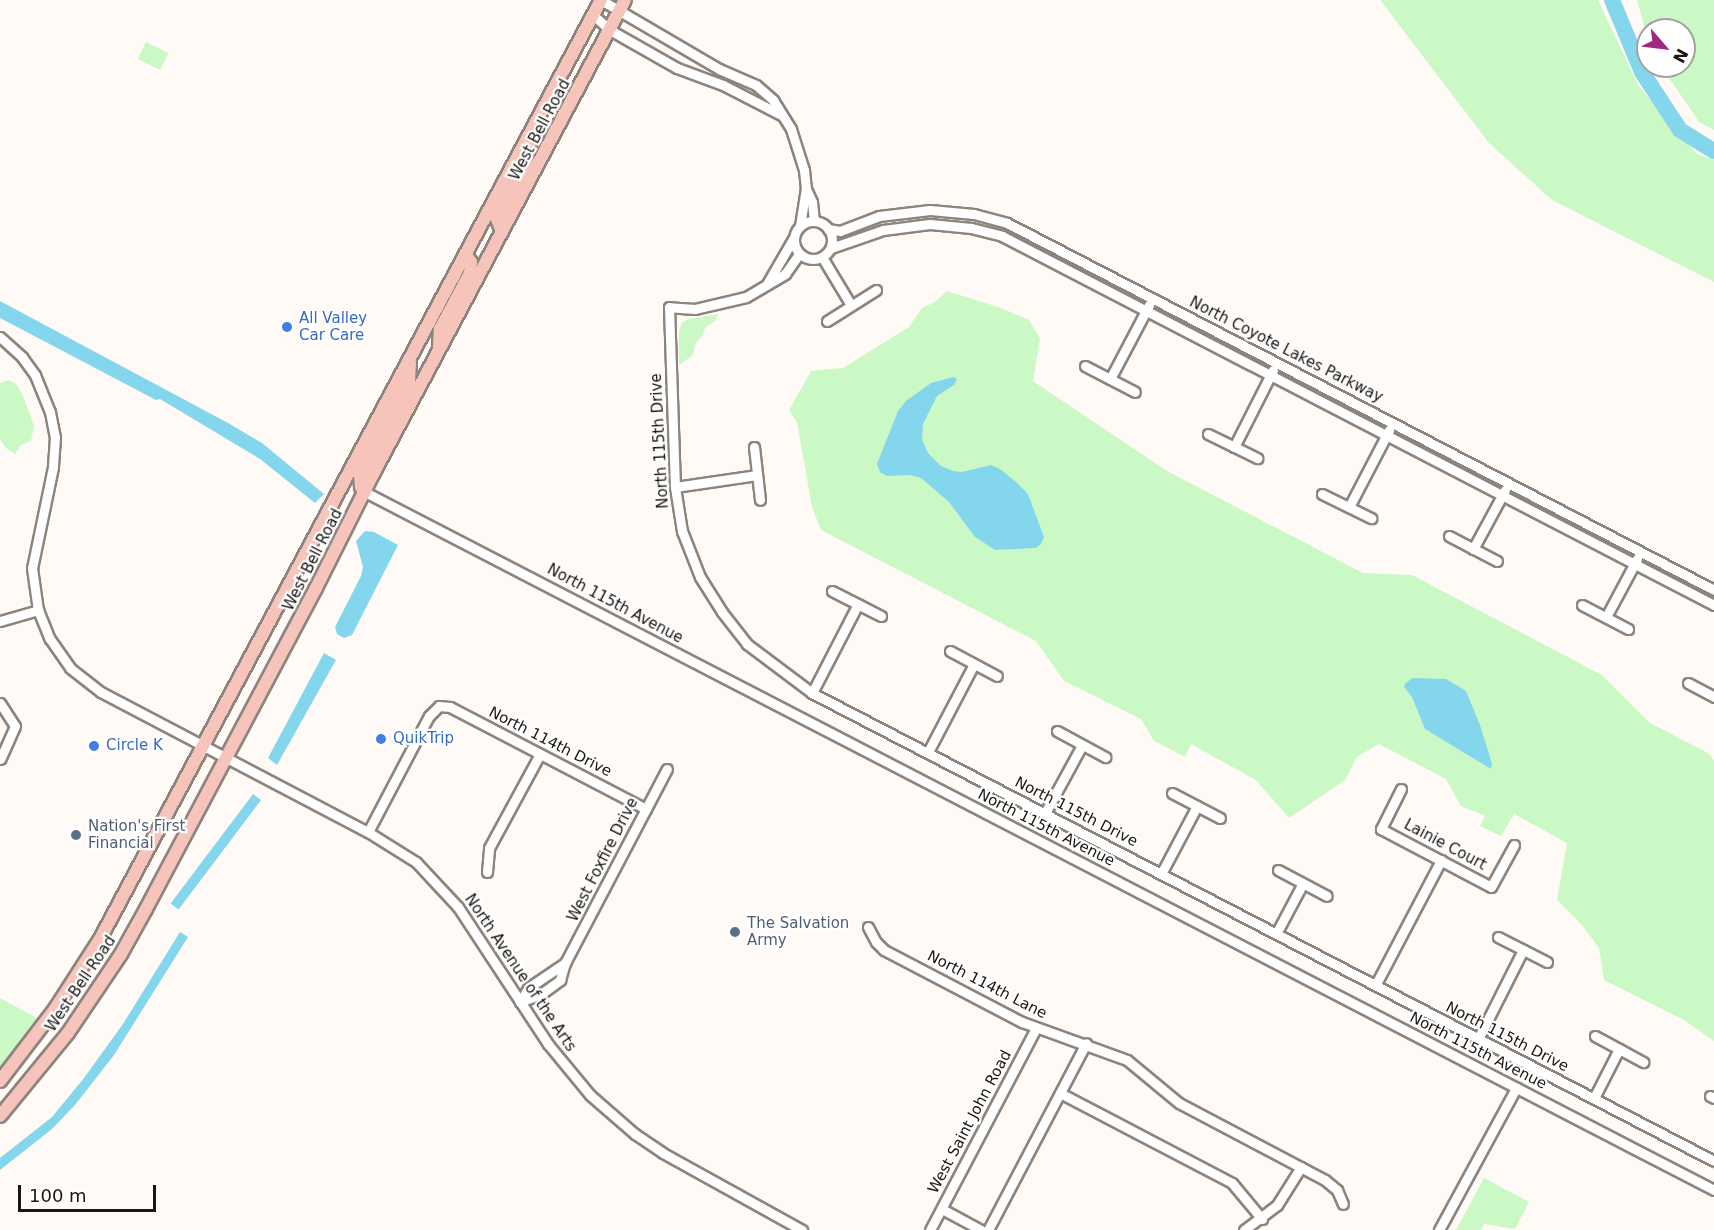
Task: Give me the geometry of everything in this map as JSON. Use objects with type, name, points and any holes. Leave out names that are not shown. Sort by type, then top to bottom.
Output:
[{"type":"main road","name":"West Bell Road","points":[[0,1081],[55,1009],[92,952],[601,0]]},
{"type":"main road","name":"West Bell Road","points":[[0,1116],[68,1033],[121,954],[227,758],[364,492],[625,0]]},
{"type":"main road","points":[[502,232],[497,219],[526,163],[533,130]]},
{"type":"main road","points":[[438,353],[440,329],[470,273],[471,262],[466,255]]},
{"type":"main road","points":[[364,492],[360,475],[409,382],[410,358]]},
{"type":"street","points":[[601,0],[719,69],[756,85],[773,100],[799,148],[806,188],[812,202],[814,221]]},
{"type":"street","points":[[592,15],[610,30],[677,68],[723,85],[781,115]]},
{"type":"street","points":[[766,286],[800,226],[806,188]]},
{"type":"street","name":"North Coyote Lakes Parkway","points":[[828,229],[840,231],[879,216],[930,210],[974,214],[1022,230],[1714,590]]},
{"type":"street","points":[[794,239],[799,254],[810,260],[822,257],[831,248],[832,238],[828,229],[814,221],[800,226]]},
{"type":"street","name":"North Coyote Lakes Parkway","points":[[831,248],[883,230],[930,224],[971,228],[1016,242],[1714,605]]},
{"type":"street","points":[[766,286],[785,274],[799,254]]},
{"type":"street","points":[[822,257],[851,305]]},
{"type":"street","name":"North 115th Drive","points":[[766,286],[746,297],[722,304],[695,309],[669,307],[675,487],[682,531],[700,577],[722,612],[747,644],[812,693],[1478,1039],[1713,1157]]},
{"type":"street","points":[[827,321],[876,290]]},
{"type":"street","points":[[1110,379],[1153,297]]},
{"type":"street","points":[[0,337],[22,357],[35,375],[50,412],[53,426],[53,467],[32,568],[38,610],[0,621]]},
{"type":"street","points":[[1233,447],[1277,362]]},
{"type":"street","points":[[1085,366],[1135,392]]},
{"type":"street","points":[[1348,507],[1393,423]]},
{"type":"street","points":[[1208,434],[1257,458]]},
{"type":"street","points":[[754,447],[760,500]]},
{"type":"street","points":[[675,487],[757,476]]},
{"type":"street","points":[[1473,549],[1509,483]]},
{"type":"street","name":"North 115th Avenue","points":[[364,492],[1714,1190]]},
{"type":"street","points":[[1322,494],[1371,518]]},
{"type":"street","points":[[1449,536],[1497,561]]},
{"type":"street","points":[[1606,617],[1641,551]]},
{"type":"street","points":[[832,591],[881,616]]},
{"type":"street","points":[[812,693],[858,604]]},
{"type":"street","points":[[1582,604],[1628,629]]},
{"type":"street","name":"North Avenue of the Arts","points":[[38,610],[58,652],[85,681],[368,832],[416,862],[458,907],[568,1071],[629,1129],[678,1162],[800,1229]]},
{"type":"street","points":[[950,651],[997,676]]},
{"type":"street","points":[[928,752],[974,664]]},
{"type":"street","points":[[1688,683],[1713,695]]},
{"type":"street","points":[[0,703],[15,726],[0,759]]},
{"type":"street","name":"North 114th Drive","points":[[368,832],[429,716],[439,706],[450,707],[646,809]]},
{"type":"street","points":[[1057,731],[1105,757]]},
{"type":"street","points":[[1045,813],[1082,745]]},
{"type":"street","points":[[487,872],[489,848],[540,754]]},
{"type":"street","name":"West Foxfire Drive","points":[[520,1002],[541,994],[560,980],[566,963],[667,770]]},
{"type":"street","name":"Lainie Court","points":[[1401,789],[1381,829],[1491,887],[1514,845]]},
{"type":"street","points":[[1172,793],[1220,818]]},
{"type":"street","points":[[1161,874],[1197,806]]},
{"type":"street","points":[[1376,984],[1441,860]]},
{"type":"street","points":[[1278,870],[1327,896]]},
{"type":"street","points":[[1277,933],[1303,883]]},
{"type":"street","name":"North 114th Lane","points":[[868,927],[876,942],[884,950],[1036,1028],[1086,1043],[1127,1060],[1179,1103],[1332,1184],[1343,1204]]},
{"type":"street","points":[[1498,937],[1547,962]]},
{"type":"street","points":[[1478,1039],[1523,950]]},
{"type":"street","name":"West Saint John Road","points":[[930,1230],[1036,1028]]},
{"type":"street","points":[[1595,1036],[1643,1062]]},
{"type":"street","points":[[988,1230],[1086,1043]]},
{"type":"street","points":[[1593,1098],[1619,1049]]},
{"type":"street","points":[[1439,1230],[1516,1088]]},
{"type":"street","points":[[1060,1093],[1232,1183],[1262,1219]]},
{"type":"street","points":[[1244,1230],[1262,1219],[1283,1198],[1301,1167]]},
{"type":"street","points":[[942,1209],[981,1230]]},
{"type":"green space","points":[[1380,0],[1598,0],[1638,85],[1697,154],[1714,160],[1714,282],[1552,200],[1489,143]]},
{"type":"green space","points":[[1637,0],[1714,0],[1714,130],[1699,122],[1669,78],[1696,78],[1696,18],[1642,18]]},
{"type":"green space","points":[[146,42],[168,53],[160,70],[138,59]]},
{"type":"green space","points":[[947,291],[1001,308],[1029,320],[1040,338],[1033,381],[1167,471],[1363,573],[1412,575],[1602,675],[1650,723],[1708,753],[1714,760],[1714,1041],[1684,1020],[1604,980],[1599,948],[1582,925],[1557,900],[1567,843],[1514,814],[1501,836],[1480,826],[1485,816],[1461,806],[1446,779],[1379,744],[1357,757],[1345,780],[1289,818],[1256,780],[1191,744],[1185,757],[1154,741],[1141,719],[1064,681],[1036,641],[821,530],[812,507],[797,422],[789,410],[811,371],[843,368],[909,327],[922,308],[935,302]]},
{"type":"green space","points":[[718,314],[716,320],[705,328],[703,335],[696,342],[693,355],[679,365],[679,330],[682,323],[688,319]]},
{"type":"green space","points":[[9,380],[16,384],[23,396],[34,426],[31,441],[21,445],[15,454],[6,448],[0,439],[0,383]]},
{"type":"green space","points":[[0,998],[39,1019],[0,1068]]},
{"type":"green space","points":[[1484,1178],[1529,1202],[1515,1229],[1484,1224],[1481,1230],[1456,1230]]},
{"type":"water","points":[[0,301],[262,443],[324,494],[315,503],[260,459],[160,399],[156,400],[0,318]]},
{"type":"water","points":[[953,377],[957,379],[954,385],[937,396],[923,424],[922,439],[928,453],[941,466],[953,471],[962,472],[991,465],[1016,482],[1028,494],[1044,537],[1036,548],[995,550],[975,537],[949,502],[921,478],[910,475],[887,476],[880,472],[877,464],[898,411],[906,401],[931,383]]},
{"type":"water","points":[[365,531],[374,532],[398,545],[352,635],[344,638],[337,634],[335,627],[361,576],[363,567],[356,541]]},
{"type":"water","points":[[324,653],[336,660],[277,765],[268,758]]},
{"type":"water","points":[[1412,678],[1446,679],[1466,691],[1480,725],[1492,764],[1491,769],[1425,729],[1412,697],[1404,687]]},
{"type":"water","points":[[253,794],[261,800],[179,909],[171,903]]},
{"type":"water","points":[[180,932],[188,937],[114,1055],[75,1105],[52,1129],[0,1170],[0,1158],[52,1117],[84,1078],[123,1024]]},
{"type":"waterway","points":[[1612,0],[1642,72],[1680,130],[1714,151]]},
{"type":"place","name":"All Valley Car Care","points":[[287,327]]},
{"type":"place","name":"QuikTrip","points":[[381,739]]},
{"type":"place","name":"Circle K","points":[[94,746]]},
{"type":"place","name":"Nation's First Financial","points":[[76,835]]},
{"type":"place","name":"The Salvation Army","points":[[735,932]]}]
